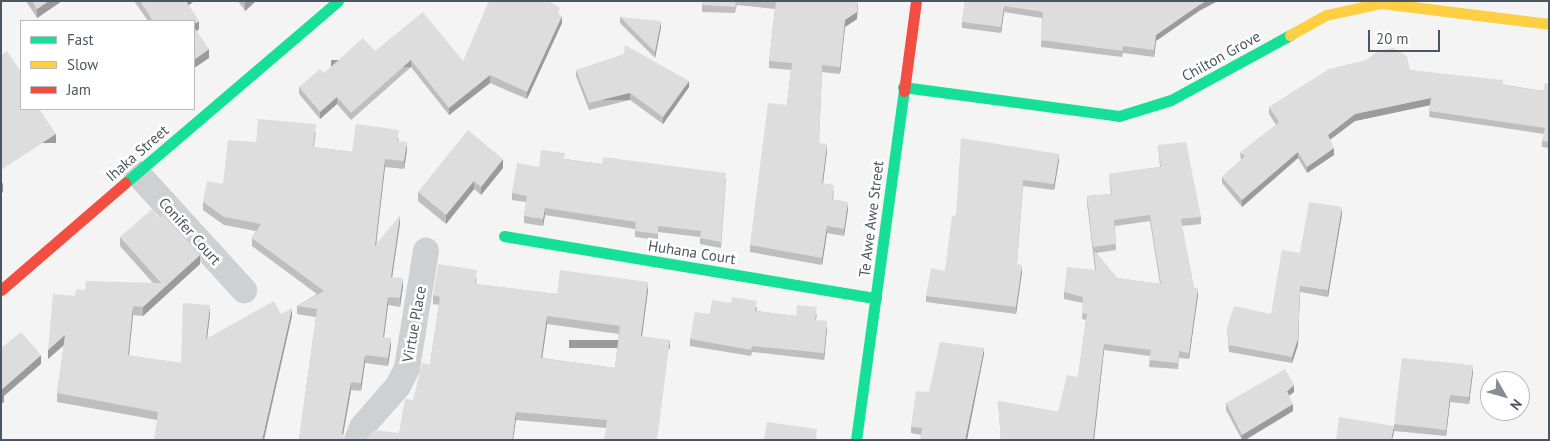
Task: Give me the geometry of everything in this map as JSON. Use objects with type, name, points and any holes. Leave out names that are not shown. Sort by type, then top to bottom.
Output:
[{"type":"street","name":"Ihaka Street","points":[[1,290],[338,1]]},
{"type":"street","name":"Te Awe Awe Street","points":[[856,440],[916,1]]},
{"type":"street","name":"Chilton Grove","points":[[903,87],[1119,116],[1171,100],[1326,15],[1381,3],[1549,24]]},
{"type":"street","name":"Conifer Court","points":[[137,173],[244,290]]},
{"type":"street","name":"Huhana Court","points":[[504,236],[876,298]]},
{"type":"street","name":"Virtue Place","points":[[357,440],[363,426],[398,386],[407,368],[426,251]]},
{"type":"building","points":[[32,1],[49,1],[37,9]]},
{"type":"building","points":[[140,1],[186,1],[199,21],[195,23],[195,20],[152,20]]},
{"type":"building","points":[[489,1],[548,1],[560,8],[558,14],[562,16],[527,92],[490,75],[449,108],[411,60],[351,113],[337,97],[320,112],[299,87],[320,69],[324,73],[363,38],[375,51],[423,12],[463,61]]},
{"type":"building","points":[[702,1],[736,1],[735,7],[702,5]]},
{"type":"building","points":[[766,1],[858,1],[857,12],[845,20],[840,67],[822,65],[819,143],[827,144],[822,183],[834,185],[832,199],[848,202],[844,229],[827,226],[822,258],[750,245],[768,103],[787,105],[792,63],[769,61],[776,2]]},
{"type":"building","points":[[965,1],[1206,1],[1156,35],[1154,50],[1123,46],[1122,51],[1041,40],[1043,12],[1004,6],[1001,27],[962,22]]},
{"type":"building","points":[[620,17],[661,21],[655,52]]},
{"type":"building","points":[[195,28],[209,49],[195,59]]},
{"type":"building","points":[[625,45],[689,81],[663,117],[630,93],[589,103],[576,70],[624,54]]},
{"type":"building","points":[[1393,48],[1407,56],[1410,70],[1503,80],[1503,85],[1543,91],[1545,83],[1549,84],[1549,142],[1542,141],[1545,128],[1429,111],[1431,98],[1355,114],[1328,135],[1334,148],[1307,167],[1298,152],[1242,200],[1222,177],[1245,156],[1240,153],[1279,122],[1269,107],[1329,69],[1366,60],[1378,51]]},
{"type":"building","points":[[7,51],[20,70],[20,110],[40,110],[56,134],[1,170],[1,55]]},
{"type":"building","points":[[258,119],[316,124],[313,147],[352,152],[356,124],[399,130],[397,141],[407,142],[404,161],[385,159],[375,246],[400,215],[391,277],[403,278],[400,298],[388,297],[383,337],[391,338],[388,358],[365,355],[361,383],[351,382],[342,433],[345,440],[299,440],[317,309],[297,306],[324,291],[252,238],[261,224],[224,217],[203,202],[207,181],[223,184],[228,140],[256,142]]},
{"type":"building","points":[[468,130],[503,159],[481,187],[474,181],[446,215],[418,192]]},
{"type":"building","points":[[961,138],[1059,154],[1054,184],[1023,180],[1017,264],[1022,265],[1016,307],[926,296],[931,268],[945,271],[952,216],[956,215]]},
{"type":"building","points":[[1186,142],[1201,217],[1181,219],[1194,288],[1198,288],[1189,353],[1179,351],[1178,363],[1149,360],[1151,350],[1104,344],[1093,440],[1001,440],[998,401],[1058,412],[1067,375],[1078,377],[1087,314],[1082,313],[1083,297],[1064,292],[1067,267],[1096,270],[1094,251],[1117,278],[1161,284],[1150,215],[1114,220],[1116,244],[1093,247],[1087,196],[1112,194],[1109,174],[1161,167],[1158,145]]},
{"type":"building","points":[[541,150],[565,153],[564,159],[602,164],[603,157],[726,173],[721,242],[700,238],[701,231],[658,226],[658,234],[635,231],[636,222],[545,208],[543,219],[524,216],[527,196],[512,193],[517,163],[539,167]]},
{"type":"building","points":[[1309,202],[1342,207],[1328,290],[1300,286],[1298,339],[1292,357],[1229,345],[1227,328],[1234,306],[1271,314],[1282,250],[1300,253]]},
{"type":"building","points":[[152,209],[159,218],[163,215],[200,255],[143,307],[133,306],[128,355],[181,363],[183,303],[210,305],[206,339],[274,301],[281,314],[292,308],[262,440],[154,440],[158,412],[57,393],[65,335],[48,350],[53,294],[75,296],[76,289],[85,290],[86,281],[161,283],[120,237]]},
{"type":"building","points":[[438,264],[477,270],[475,284],[557,294],[560,270],[648,282],[641,336],[670,340],[657,440],[604,440],[607,420],[516,412],[512,440],[365,440],[374,430],[399,433],[405,399],[413,400],[422,363],[430,364],[440,297],[433,295]],"holes":[[[547,316],[620,326],[615,368],[541,358]]]},
{"type":"building","points":[[732,297],[757,301],[755,311],[796,316],[797,305],[817,307],[815,320],[827,321],[824,353],[752,346],[751,350],[690,339],[695,312],[710,314],[712,300],[731,303]]},
{"type":"building","points":[[21,332],[41,355],[1,390],[1,348]]},
{"type":"building","points":[[940,342],[984,348],[965,440],[920,440],[922,428],[911,427],[916,391],[929,392]]},
{"type":"building","points":[[1402,358],[1473,365],[1469,397],[1450,395],[1446,430],[1394,424]]},
{"type":"building","points":[[1285,369],[1294,385],[1287,391],[1293,404],[1242,435],[1226,403]]},
{"type":"building","points":[[1339,417],[1394,426],[1391,440],[1336,440]]},
{"type":"building","points":[[767,422],[817,429],[816,440],[764,440]]},
{"type":"traffic: fast","points":[[125,183],[338,1]]},
{"type":"traffic: fast","points":[[903,87],[1119,116],[1171,100],[1290,35]]},
{"type":"traffic: fast","points":[[856,440],[904,91]]},
{"type":"traffic: fast","points":[[504,236],[876,298]]},
{"type":"traffic: slow","points":[[1290,35],[1326,15],[1381,3],[1549,24]]},
{"type":"traffic: jam","points":[[904,91],[916,1]]},
{"type":"traffic: jam","points":[[1,290],[125,183]]}]
